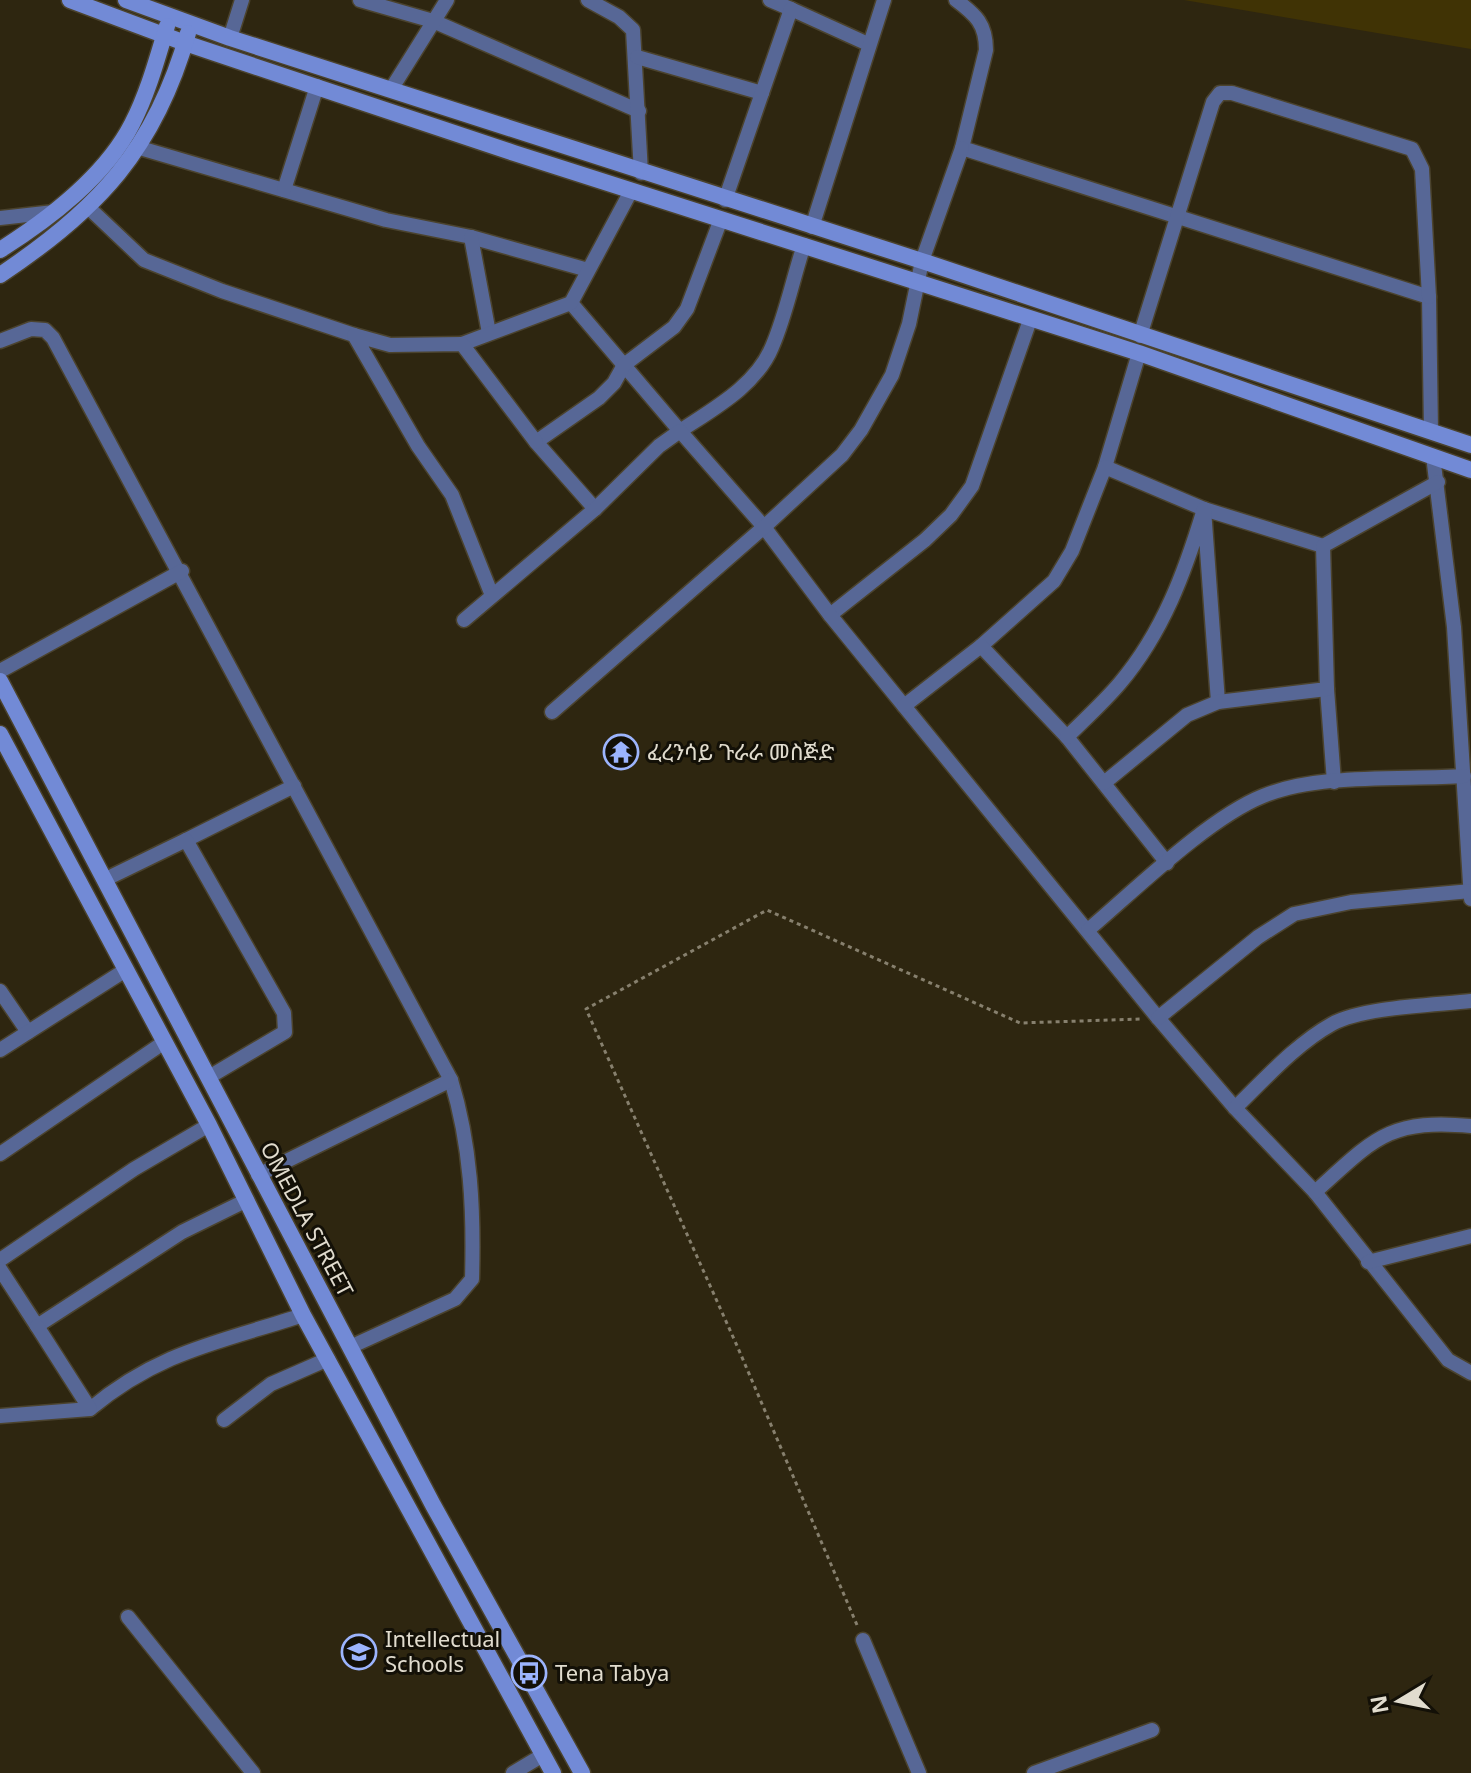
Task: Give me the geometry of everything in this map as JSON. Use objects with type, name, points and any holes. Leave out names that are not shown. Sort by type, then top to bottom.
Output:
[{"type":"main road","points":[[70,0],[185,43],[631,191],[1139,353],[1465,468],[1468,444],[1431,431],[922,261],[641,173],[392,88],[230,38],[126,0]]},
{"type":"main road","points":[[0,250],[54,212],[113,155],[145,97],[170,17]]},
{"type":"main road","points":[[0,275],[41,248],[89,208],[140,148],[166,95],[190,24]]},
{"type":"main road","name":"OMEDLA STREET","points":[[0,681],[258,1175],[582,1773]]},
{"type":"main road","name":"OMEDLA STREET","points":[[0,734],[209,1125],[303,1315],[553,1773]]},
{"type":"main road","points":[[506,1688],[527,1675]]},
{"type":"street","points":[[230,38],[242,0]]},
{"type":"street","points":[[360,0],[433,21],[639,111]]},
{"type":"street","points":[[392,88],[447,0]]},
{"type":"street","points":[[588,0],[627,22],[633,30],[637,57],[641,173]]},
{"type":"street","points":[[770,0],[868,44]]},
{"type":"street","points":[[812,227],[884,0]]},
{"type":"street","points":[[552,712],[764,527],[842,455],[861,430],[892,375],[922,261],[962,148],[986,50],[986,33],[978,17],[956,0]]},
{"type":"street","points":[[725,200],[791,9]]},
{"type":"street","points":[[637,57],[762,93]]},
{"type":"street","points":[[284,190],[317,86]]},
{"type":"street","points":[[1140,336],[1213,102],[1220,93],[1232,93],[1412,149],[1422,169],[1429,297],[1431,431]]},
{"type":"street","points":[[140,148],[386,220],[471,237],[588,270]]},
{"type":"street","points":[[962,148],[1429,297]]},
{"type":"street","points":[[89,208],[144,260],[222,291],[390,345],[462,344],[571,303],[631,191]]},
{"type":"street","points":[[0,218],[54,212]]},
{"type":"street","points":[[536,442],[599,398],[614,383],[624,365],[674,327],[687,309],[721,219]]},
{"type":"street","points":[[471,237],[489,333]]},
{"type":"street","points":[[464,620],[491,593],[595,509],[659,446],[730,397],[754,373],[772,349],[804,245]]},
{"type":"street","points":[[571,303],[764,527],[830,615],[1158,1018],[1235,1108],[1315,1192],[1448,1360],[1471,1373]]},
{"type":"street","points":[[830,615],[925,540],[951,515],[972,486],[1030,320]]},
{"type":"street","points":[[0,341],[31,329],[45,330],[53,338],[182,571],[451,1080],[466,1127],[470,1162],[472,1279],[455,1299],[350,1347]]},
{"type":"street","points":[[354,335],[418,446],[452,495],[491,593]]},
{"type":"street","points":[[462,344],[536,442],[595,509]]},
{"type":"street","points":[[904,706],[981,646],[1054,581],[1072,551],[1105,467],[1139,353]]},
{"type":"street","points":[[1433,456],[1454,627],[1471,899]]},
{"type":"street","points":[[1105,467],[1204,509],[1323,546],[1438,482]]},
{"type":"street","points":[[1204,509],[1218,702]]},
{"type":"street","points":[[1067,737],[1119,684],[1143,652],[1179,586],[1204,509]]},
{"type":"street","points":[[1323,546],[1327,689],[1334,782]]},
{"type":"street","points":[[0,671],[182,571]]},
{"type":"street","points":[[981,646],[1067,737],[1167,863]]},
{"type":"street","points":[[1104,783],[1187,715],[1218,702],[1327,689]]},
{"type":"street","points":[[1088,930],[1225,818],[1263,796],[1334,782],[1464,776]]},
{"type":"street","points":[[106,879],[294,786]]},
{"type":"street","points":[[186,840],[284,1013],[287,1024],[285,1032],[209,1077]]},
{"type":"street","points":[[1158,1018],[1258,937],[1294,914],[1351,902],[1471,891]]},
{"type":"street","points":[[0,1050],[124,971]]},
{"type":"street","points":[[0,991],[28,1032]]},
{"type":"street","points":[[1235,1108],[1275,1069],[1334,1023],[1360,1015],[1471,1001]]},
{"type":"street","points":[[0,1154],[163,1043]]},
{"type":"street","points":[[258,1175],[451,1080]]},
{"type":"street","points":[[1315,1192],[1382,1134],[1425,1124],[1471,1126]]},
{"type":"street","points":[[0,1260],[134,1169],[209,1125]]},
{"type":"street","points":[[37,1326],[182,1232],[247,1200]]},
{"type":"street","points":[[1368,1262],[1471,1236]]},
{"type":"street","points":[[0,1269],[90,1409]]},
{"type":"street","points":[[0,1416],[90,1409],[139,1373],[180,1352],[303,1315]]},
{"type":"street","points":[[224,1420],[271,1384],[328,1359]]},
{"type":"street","points":[[128,1617],[253,1773]]},
{"type":"street","points":[[863,1640],[919,1773]]},
{"type":"street","points":[[1034,1773],[1152,1730]]},
{"type":"street","points":[[513,1773],[543,1755]]},
{"type":"path","points":[[863,1640],[738,1348],[586,1009],[767,910],[1020,1023],[1158,1018]]},
{"type":"shaded area","points":[[1184,0],[1471,0],[1471,49]]},
{"type":"place","name":"ፈረንሳይ ጉራራ መስጅድ","points":[[621,752]]},
{"type":"place","name":"Intellectual Schools","points":[[359,1652]]},
{"type":"place","name":"Tena Tabya","points":[[529,1673]]}]
